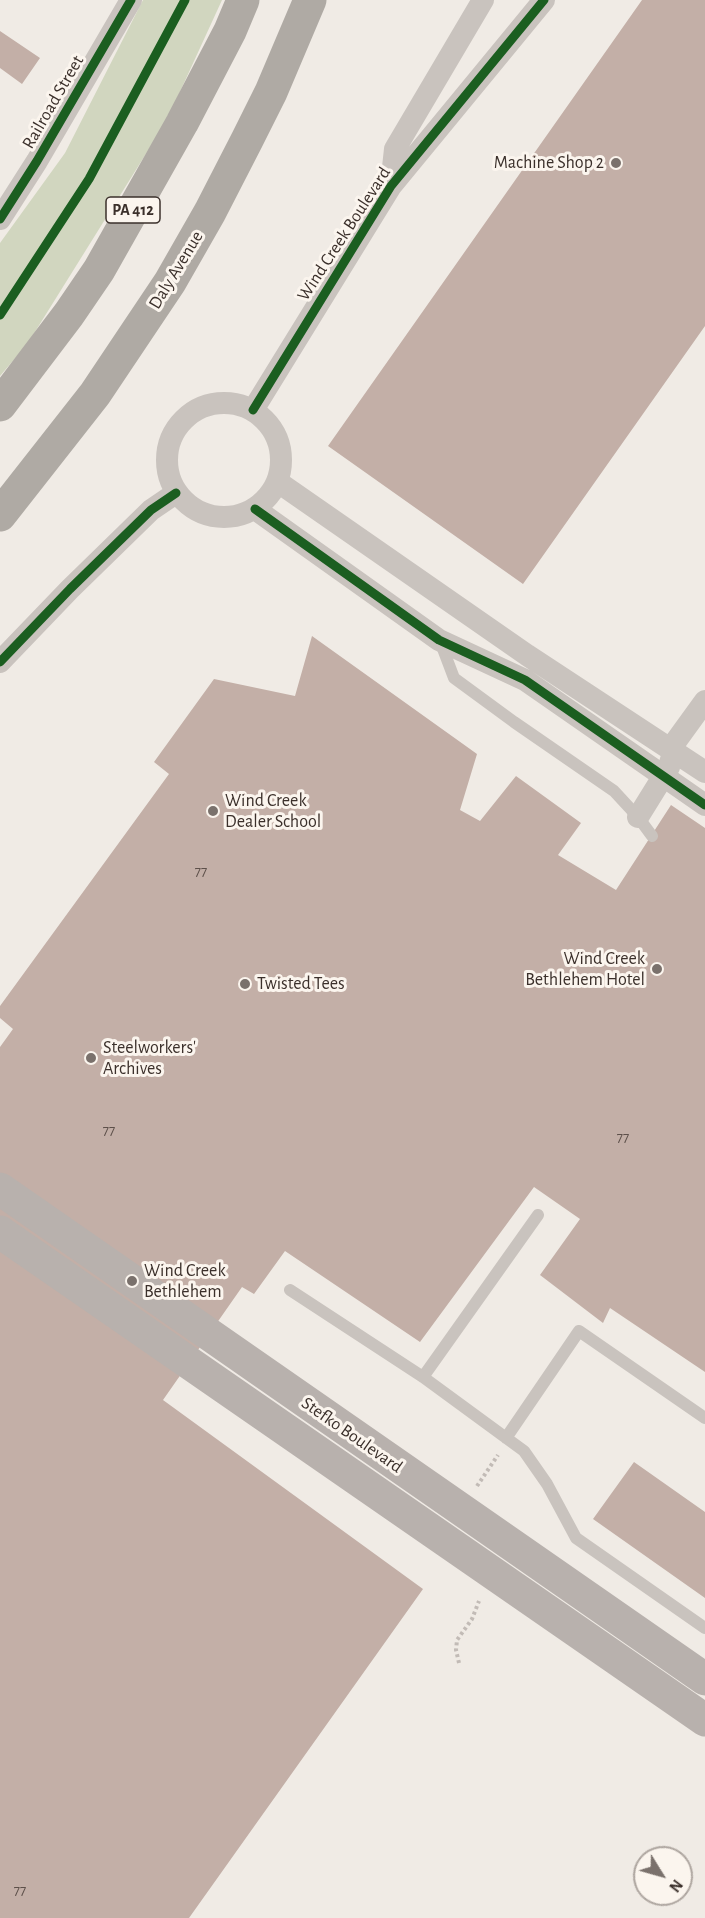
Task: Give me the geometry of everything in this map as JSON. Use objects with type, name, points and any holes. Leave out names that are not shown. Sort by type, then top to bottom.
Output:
[{"type":"highway","name":"PA 412","points":[[0,405],[69,314],[99,270],[182,123],[243,0]]},
{"type":"highway","name":"Daly Avenue","points":[[0,515],[95,394],[170,282],[210,212],[271,92],[310,0]]},
{"type":"main road","name":"Stefko Boulevard","points":[[0,1189],[705,1679]]},
{"type":"main road","name":"Stefko Boulevard","points":[[0,1232],[705,1720]]},
{"type":"street","name":"Railroad Street","points":[[0,219],[59,125],[131,0]]},
{"type":"street","name":"Wind Creek Boulevard","points":[[391,186],[395,149],[483,0]]},
{"type":"street","name":"Wind Creek Boulevard","points":[[253,410],[391,186],[544,0]]},
{"type":"street","points":[[220,403],[237,404],[253,410],[266,420],[276,434],[281,449],[282,466],[278,482],[268,497],[255,509],[238,516],[221,518],[204,514],[188,506],[176,493],[169,477],[166,460],[169,444],[176,428],[188,415],[203,406],[220,403]]},
{"type":"street","points":[[278,482],[527,656],[705,772]]},
{"type":"street","points":[[0,662],[151,510],[176,493]]},
{"type":"street","points":[[255,509],[440,640],[525,680],[705,804]]},
{"type":"street","points":[[638,817],[669,767],[676,741],[705,701]]},
{"type":"lane","points":[[440,640],[454,678],[614,791],[652,836]]},
{"type":"lane","points":[[423,1377],[538,1215]]},
{"type":"lane","points":[[290,1290],[423,1377],[524,1451],[547,1484],[576,1538],[705,1628]]},
{"type":"lane","points":[[506,1438],[579,1330],[705,1418]]},
{"type":"path","points":[[459,1663],[456,1650],[457,1640],[475,1612],[480,1596]]},
{"type":"green space","points":[[143,0],[222,0],[167,120],[28,343],[0,376],[0,243],[65,153]]},
{"type":"building","name":"Machine Shop 2","points":[[642,0],[705,0],[705,326],[523,584],[328,446]]},
{"type":"building","points":[[0,31],[40,58],[22,84],[0,68]]},
{"type":"building","name":"Wind Creek Bethlehem","points":[[312,636],[477,754],[460,810],[480,821],[516,776],[581,823],[558,855],[616,890],[671,805],[705,828],[705,1372],[610,1308],[603,1323],[540,1275],[580,1219],[534,1187],[420,1342],[285,1251],[254,1294],[242,1287],[163,1400],[423,1589],[189,1918],[0,1918],[0,1047],[13,1029],[0,1018],[0,1006],[169,774],[154,762],[214,679],[295,696]]},
{"type":"building","points":[[634,1462],[705,1512],[705,1598],[593,1519]]},
{"type":"cycle path","points":[[0,219],[37,161],[131,0]]},
{"type":"cycle path","points":[[0,315],[89,179],[185,0]]},
{"type":"cycle path","points":[[253,410],[391,186],[544,0]]},
{"type":"cycle path","points":[[0,662],[151,510],[176,493]]},
{"type":"cycle path","points":[[255,509],[439,640],[525,680],[705,805]]},
{"type":"place","name":"Machine Shop 2","points":[[616,163]]},
{"type":"place","name":"Wind Creek Dealer School","points":[[213,811]]},
{"type":"place","name":"Wind Creek Bethlehem Hotel","points":[[657,969]]},
{"type":"place","name":"Twisted Tees","points":[[245,984]]},
{"type":"place","name":"Steelworkers' Archives","points":[[91,1058]]},
{"type":"place","name":"Wind Creek Bethlehem","points":[[132,1281]]}]
